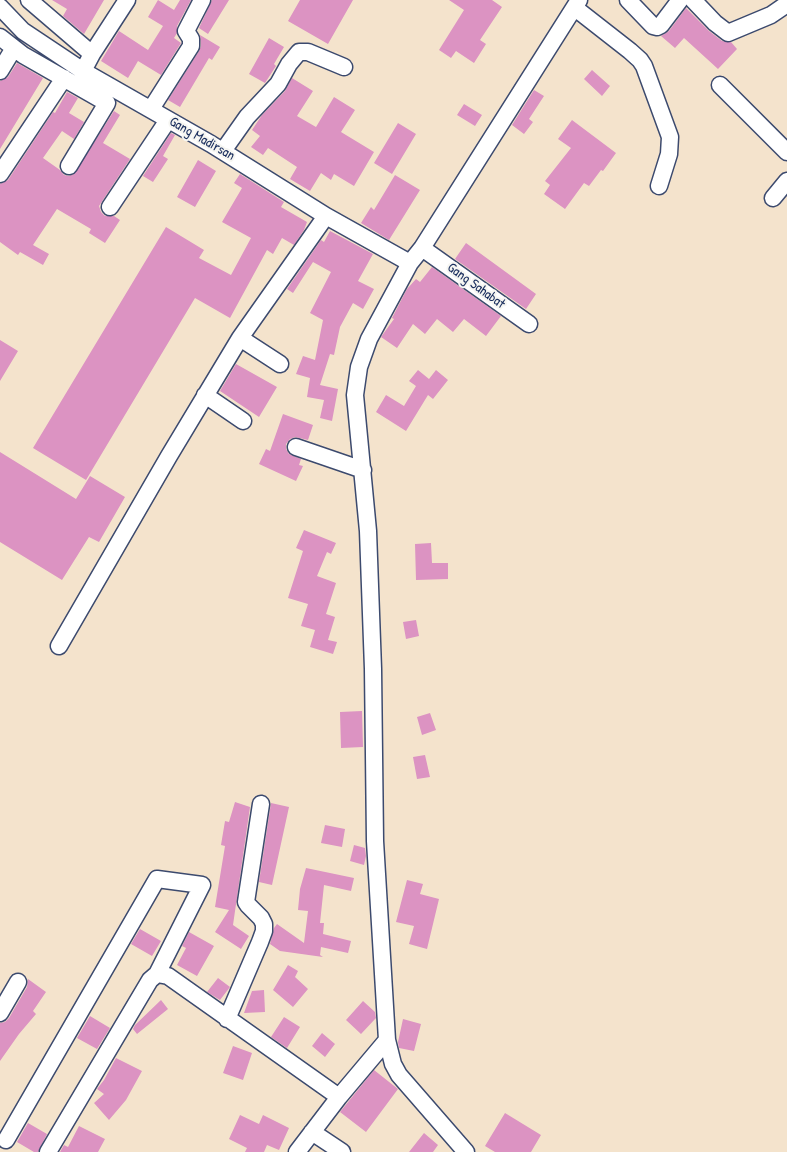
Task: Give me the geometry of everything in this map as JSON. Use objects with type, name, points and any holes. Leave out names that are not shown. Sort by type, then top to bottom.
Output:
[{"type":"street","points":[[83,71],[127,0]]},
{"type":"street","points":[[151,109],[191,46],[191,39],[186,31],[202,0]]},
{"type":"street","points":[[628,0],[652,26],[657,27],[661,25],[680,0]]},
{"type":"street","points":[[693,0],[728,34],[771,14],[787,4]]},
{"type":"street","points":[[34,2],[92,54]]},
{"type":"street","points":[[466,1152],[399,1075],[393,1064],[387,1040],[375,841],[374,669],[368,531],[355,395],[359,367],[369,339],[410,263],[422,248],[577,4],[640,60],[644,66],[670,137],[669,154],[659,186]]},
{"type":"street","name":"Gang Madirsan","points":[[0,7],[23,31],[83,71],[111,96],[151,109],[223,151],[326,216],[410,263]]},
{"type":"street","points":[[0,37],[22,55],[64,78],[111,96],[69,166]]},
{"type":"street","points":[[0,71],[14,48]]},
{"type":"street","points":[[223,151],[247,117],[278,84],[289,64],[299,52],[308,52],[344,67]]},
{"type":"street","points":[[0,174],[64,78]]},
{"type":"street","points":[[720,85],[787,152]]},
{"type":"street","points":[[110,208],[168,120]]},
{"type":"street","points":[[773,198],[787,181]]},
{"type":"street","points":[[59,646],[240,338],[326,216]]},
{"type":"street","name":"Gang Sahabat","points":[[422,248],[529,324]]},
{"type":"street","points":[[240,338],[280,364]]},
{"type":"street","points":[[206,395],[243,421]]},
{"type":"street","points":[[296,447],[363,470]]},
{"type":"street","points":[[227,1019],[264,931],[264,924],[261,918],[246,902],[261,804]]},
{"type":"street","points":[[6,1140],[157,879],[202,885],[157,974],[150,980],[48,1152]]},
{"type":"street","points":[[157,974],[168,976],[339,1097]]},
{"type":"street","points":[[0,1013],[18,982]]},
{"type":"street","points":[[297,1152],[339,1097],[387,1040]]},
{"type":"street","points":[[312,1132],[342,1152]]},
{"type":"building","points":[[52,0],[104,0],[84,34],[63,16],[67,9]]},
{"type":"building","points":[[158,0],[174,10],[180,0],[191,0],[177,26],[177,33],[174,38],[181,43],[161,75],[138,61],[128,78],[101,61],[119,31],[148,50],[163,26],[148,17]]},
{"type":"building","points":[[212,0],[229,0],[208,34],[199,28]]},
{"type":"building","points":[[300,0],[353,0],[328,44],[288,21]]},
{"type":"building","points":[[449,0],[492,0],[502,7],[480,40],[486,44],[474,63],[456,51],[451,58],[439,50],[464,10]]},
{"type":"building","points":[[686,8],[709,31],[722,41],[731,42],[737,49],[718,69],[684,38],[675,48],[661,36],[669,31]]},
{"type":"building","points":[[200,35],[220,47],[212,60],[209,58],[180,107],[168,100],[199,51],[201,46]]},
{"type":"building","points":[[269,38],[284,47],[274,64],[276,66],[265,83],[249,74]]},
{"type":"building","points":[[17,63],[43,78],[0,149],[0,81],[8,77]]},
{"type":"building","points":[[592,70],[610,86],[602,96],[584,79]]},
{"type":"building","points":[[292,78],[313,91],[297,116],[316,127],[334,97],[355,110],[341,132],[374,152],[354,186],[334,174],[331,180],[321,173],[310,191],[290,179],[297,167],[268,148],[263,155],[251,147],[260,136],[252,130],[262,115],[285,91]]},
{"type":"building","points":[[534,90],[544,96],[529,119],[533,122],[524,134],[512,125]]},
{"type":"building","points":[[67,92],[78,98],[69,113],[84,122],[74,139],[62,131],[43,158],[64,175],[74,174],[114,111],[120,115],[103,143],[130,159],[99,206],[105,216],[114,216],[120,220],[105,243],[89,233],[91,229],[57,209],[33,245],[49,254],[43,265],[20,252],[18,255],[0,242],[0,184],[8,180],[53,112],[55,113]]},
{"type":"building","points":[[464,104],[482,115],[475,126],[457,115]]},
{"type":"building","points":[[572,120],[616,153],[589,186],[584,183],[565,209],[544,194],[550,185],[545,181],[571,148],[558,139]]},
{"type":"building","points":[[398,123],[416,134],[392,174],[374,163]]},
{"type":"building","points":[[171,133],[175,135],[163,156],[168,159],[153,182],[143,176]]},
{"type":"building","points":[[198,160],[216,171],[195,207],[177,197]]},
{"type":"building","points":[[240,174],[284,202],[281,207],[307,222],[294,245],[282,238],[273,254],[267,250],[230,318],[195,298],[86,480],[33,448],[166,227],[204,250],[199,258],[231,275],[251,238],[222,222],[242,188],[234,183]]},
{"type":"building","points":[[395,175],[420,190],[389,240],[361,223],[371,207],[374,210]]},
{"type":"building","points":[[330,231],[373,254],[358,281],[374,289],[363,309],[353,303],[340,327],[334,355],[330,354],[320,385],[338,389],[332,421],[320,418],[324,400],[307,397],[310,378],[296,374],[303,356],[315,360],[323,320],[310,313],[331,272],[313,262],[293,293],[287,289],[321,240],[324,242]]},
{"type":"building","points":[[466,243],[536,294],[526,309],[455,259]]},
{"type":"building","points":[[432,267],[501,316],[486,336],[464,319],[453,332],[437,319],[425,334],[413,324],[397,348],[381,337],[394,319],[392,318],[407,289],[416,279],[420,282]]},
{"type":"building","points":[[0,340],[18,351],[0,381]]},
{"type":"building","points":[[236,364],[277,387],[259,417],[220,391]]},
{"type":"building","points":[[418,370],[429,379],[436,370],[448,380],[433,399],[428,395],[406,431],[376,412],[386,395],[404,406],[416,386],[409,381]]},
{"type":"building","points":[[283,414],[313,425],[308,440],[295,437],[286,444],[289,454],[301,459],[299,465],[303,466],[296,481],[259,464],[266,449],[270,451]]},
{"type":"building","points":[[0,452],[76,499],[90,476],[125,497],[99,542],[89,537],[62,580],[0,542]]},
{"type":"building","points":[[304,530],[336,543],[331,554],[327,552],[317,576],[336,583],[326,614],[335,617],[328,640],[337,642],[333,654],[310,647],[315,630],[301,626],[308,604],[288,598],[303,551],[296,548]]},
{"type":"building","points":[[431,543],[432,563],[448,563],[448,579],[416,580],[415,544]]},
{"type":"building","points":[[416,620],[419,636],[406,639],[403,622]]},
{"type":"building","points":[[362,711],[363,747],[341,748],[340,712]]},
{"type":"building","points":[[430,713],[436,730],[422,735],[417,717]]},
{"type":"building","points":[[425,755],[430,777],[417,779],[413,757]]},
{"type":"building","points":[[235,802],[250,807],[233,925],[249,936],[241,949],[215,932],[229,910],[215,907],[225,846],[221,845],[225,821],[229,822]]},
{"type":"building","points":[[271,803],[289,807],[272,885],[259,882]]},
{"type":"building","points":[[325,825],[345,829],[342,847],[321,843]]},
{"type":"building","points":[[354,845],[365,848],[364,865],[350,861]]},
{"type":"building","points":[[306,868],[354,878],[351,891],[324,885],[320,923],[324,923],[323,934],[351,941],[348,953],[321,947],[320,955],[323,957],[280,951],[270,944],[274,928],[277,924],[304,943],[308,911],[298,910],[300,889]]},
{"type":"building","points":[[407,880],[423,884],[420,894],[439,899],[427,949],[409,944],[414,926],[396,922]]},
{"type":"building","points":[[140,929],[161,941],[152,956],[131,944]]},
{"type":"building","points":[[189,932],[214,946],[197,976],[177,965],[186,948],[182,946]]},
{"type":"building","points":[[288,965],[298,971],[295,977],[308,989],[293,1007],[273,990]]},
{"type":"building","points":[[218,978],[230,987],[220,1000],[207,992]]},
{"type":"building","points":[[28,979],[46,992],[33,1011],[36,1014],[0,1061],[0,1023],[5,1022],[9,1018],[27,987]]},
{"type":"building","points":[[264,990],[265,1012],[244,1013],[252,991]]},
{"type":"building","points":[[161,1000],[168,1009],[137,1034],[133,1029],[135,1025]]},
{"type":"building","points":[[363,1001],[375,1012],[376,1018],[361,1034],[346,1020]]},
{"type":"building","points":[[90,1016],[110,1028],[97,1049],[77,1038]]},
{"type":"building","points":[[284,1017],[300,1027],[287,1048],[271,1037]]},
{"type":"building","points":[[403,1019],[421,1024],[414,1051],[399,1048],[398,1042]]},
{"type":"building","points":[[322,1033],[335,1044],[325,1057],[312,1046]]},
{"type":"building","points":[[233,1046],[252,1053],[243,1080],[223,1073]]},
{"type":"building","points":[[116,1058],[142,1071],[126,1100],[109,1120],[94,1103],[104,1094],[97,1089]]},
{"type":"building","points":[[374,1070],[398,1089],[366,1132],[340,1112]]},
{"type":"building","points":[[505,1113],[541,1135],[531,1152],[495,1152],[485,1146]]},
{"type":"building","points":[[240,1115],[259,1124],[263,1115],[289,1128],[279,1150],[267,1145],[264,1152],[245,1152],[247,1148],[229,1139]]},
{"type":"building","points":[[28,1123],[47,1134],[38,1152],[34,1152],[17,1142]]},
{"type":"building","points":[[79,1126],[105,1139],[98,1152],[60,1152],[64,1145],[68,1147]]},
{"type":"building","points":[[424,1133],[438,1145],[433,1152],[409,1152]]}]
